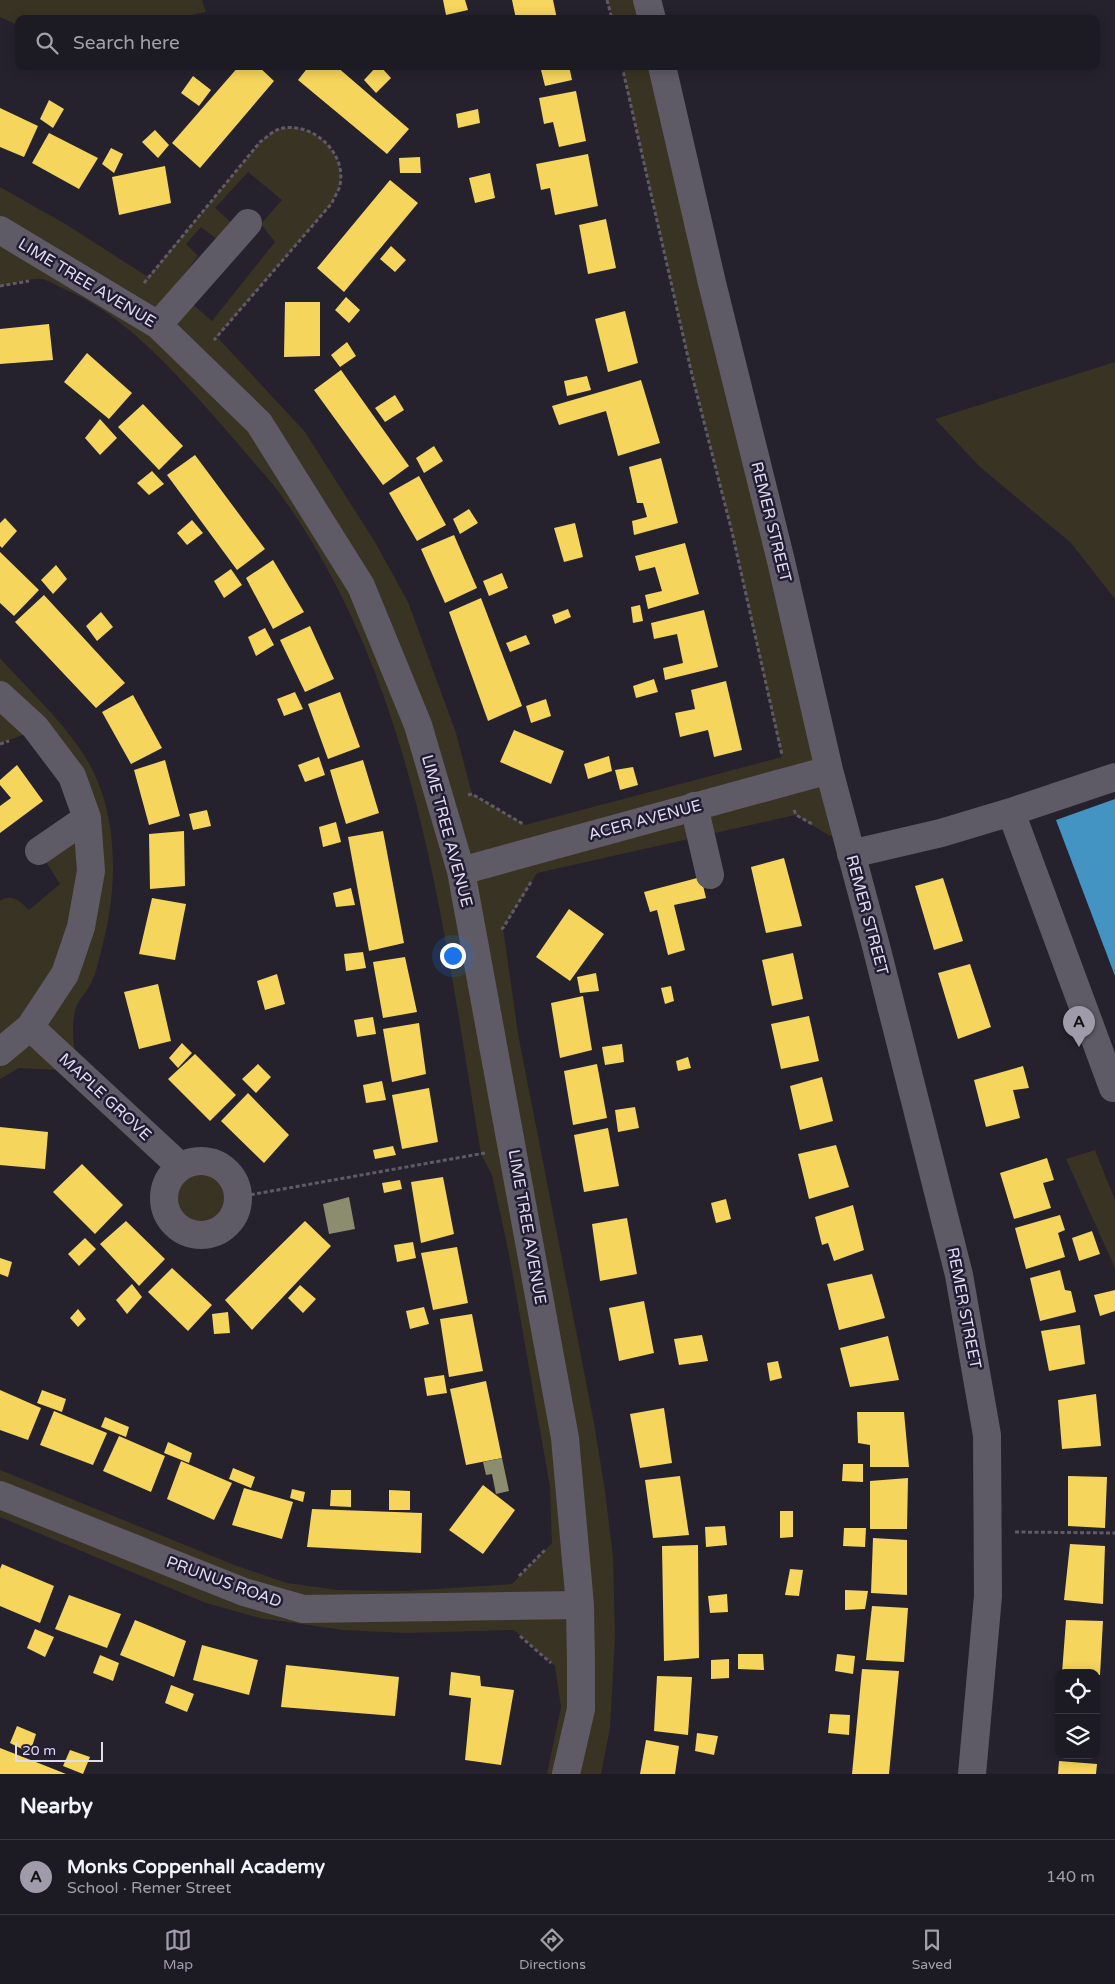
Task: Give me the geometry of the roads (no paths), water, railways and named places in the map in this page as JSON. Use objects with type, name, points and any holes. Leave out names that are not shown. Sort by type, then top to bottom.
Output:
[{"type":"street","points":[[647,0],[651,15]]},
{"type":"street","name":"REMER STREET","points":[[663,70],[829,770],[876,946],[959,1276],[986,1435],[988,1596],[972,1774]]},
{"type":"street","points":[[158,325],[248,223]]},
{"type":"street","name":"LIME TREE AVENUE","points":[[0,231],[158,325],[259,423],[361,586],[418,725],[461,871],[565,1438],[580,1605],[581,1709],[566,1774]]},
{"type":"street","points":[[0,1052],[30,1026],[65,974],[81,927],[91,871],[87,818],[72,776],[35,727],[1,697]]},
{"type":"street","name":"ACER AVENUE","points":[[461,871],[829,770]]},
{"type":"street","points":[[848,842],[940,832],[1011,812],[1115,777]]},
{"type":"street","points":[[694,806],[710,875]]},
{"type":"street","points":[[1011,812],[1113,1088]]},
{"type":"street","points":[[39,851],[87,818]]},
{"type":"street","name":"MAPLE GROVE","points":[[30,1026],[181,1167]]},
{"type":"street","points":[[205,1161],[218,1165],[230,1174],[236,1186],[238,1197],[233,1217],[225,1227],[214,1233],[198,1235],[185,1231],[171,1219],[164,1202],[165,1189],[170,1177],[181,1167],[193,1162],[205,1161]]},
{"type":"street","name":"PRUNUS ROAD","points":[[0,1495],[244,1592],[303,1608],[580,1605]]},
{"type":"place","name":"Monks Coppenhall Academy","points":[[1079,1047]]}]
